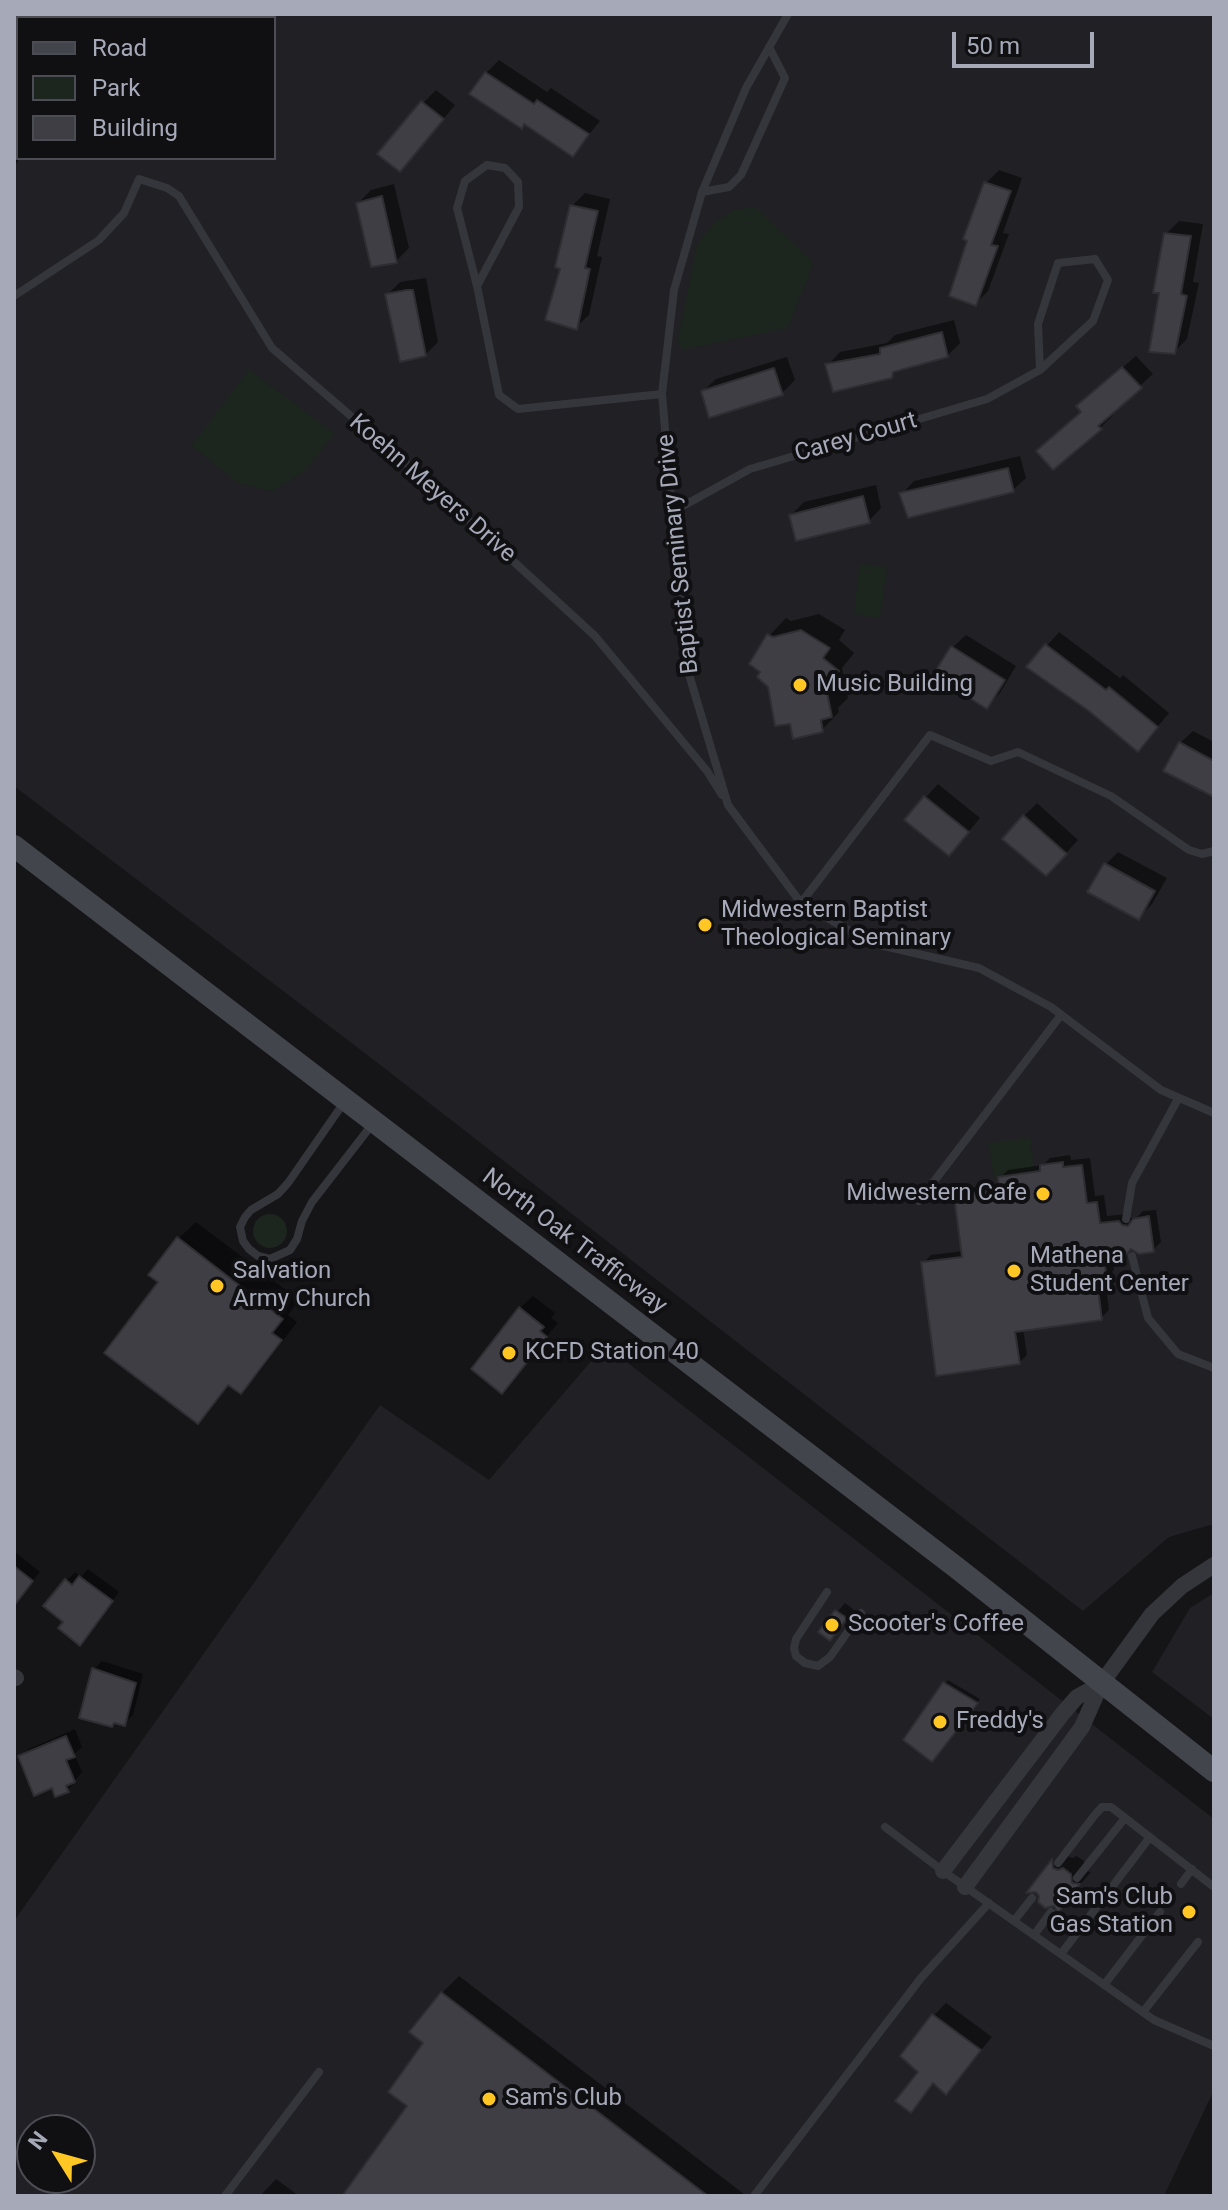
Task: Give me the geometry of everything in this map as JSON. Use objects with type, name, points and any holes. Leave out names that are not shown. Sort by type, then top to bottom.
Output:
[{"type":"main road","name":"North Oak Trafficway","points":[[14,846],[944,1558],[1214,1771]]},
{"type":"street","points":[[965,1887],[1082,1727],[1101,1684],[1152,1614],[1182,1586],[1214,1565]]},
{"type":"street","points":[[943,1871],[1063,1713],[1077,1697],[1101,1684]]},
{"type":"lane","name":"Baptist Seminary Drive","points":[[788,14],[746,88],[702,192],[674,290],[662,394],[685,661],[728,805],[801,903],[871,943],[979,968],[1061,1015],[1178,1099],[1214,1113]]},
{"type":"lane","points":[[702,192],[729,187],[741,175],[785,78],[769,47]]},
{"type":"lane","points":[[477,286],[519,207],[518,182],[505,168],[487,165],[465,181],[457,208],[477,286],[499,395],[518,409],[662,394]]},
{"type":"lane","name":"Koehn Meyers Drive","points":[[14,296],[99,240],[124,213],[139,179],[167,188],[179,196],[272,348],[417,473],[595,636],[707,771],[728,805]]},
{"type":"lane","name":"Carey Court","points":[[674,511],[750,469],[987,399],[1040,370],[1093,321],[1108,280],[1095,259],[1058,263],[1038,324],[1040,370]]},
{"type":"lane","points":[[801,903],[930,735],[991,761],[1018,752],[1098,788],[1189,850],[1202,854],[1214,851]]},
{"type":"lane","points":[[919,1201],[1061,1015]]},
{"type":"lane","points":[[1126,1219],[1132,1183],[1178,1099]]},
{"type":"lane","points":[[346,1101],[288,1183],[278,1194],[245,1217],[240,1227],[243,1241],[258,1256],[270,1259],[290,1250],[312,1202],[374,1122]]},
{"type":"lane","points":[[1132,1256],[1148,1318],[1178,1354],[1214,1368]]},
{"type":"lane","points":[[827,1592],[796,1639],[796,1656],[805,1663],[818,1666],[830,1657],[861,1613]]},
{"type":"lane","points":[[1058,1863],[1102,1807],[1111,1807],[1214,1887]]},
{"type":"lane","points":[[1077,1878],[1125,1818]]},
{"type":"lane","points":[[885,1827],[1154,2020],[1214,2046]]},
{"type":"lane","points":[[1061,1954],[1150,1837]]},
{"type":"lane","points":[[1181,1884],[1192,1869]]},
{"type":"lane","points":[[1014,1921],[1032,1898]]},
{"type":"lane","points":[[754,2196],[921,1978],[989,1903]]},
{"type":"lane","points":[[1034,1935],[1051,1912]]},
{"type":"lane","points":[[1104,1985],[1160,1912]]},
{"type":"lane","points":[[1143,2012],[1198,1942]]},
{"type":"lane","points":[[225,2196],[319,2072]]},
{"type":"shaded area","name":"Midwestern Baptist Theological Seminary","points":[[14,14],[1214,14],[1214,1524],[1169,1537],[1083,1611],[379,1064],[14,786]]},
{"type":"shaded area","points":[[605,1345],[1214,1819],[1214,2090],[1164,2196],[14,2196],[14,1921],[380,1405],[489,1480]]},
{"type":"shaded area","points":[[1214,1593],[1214,1719],[1152,1672],[1190,1608]]},
{"type":"green space","points":[[756,207],[814,263],[788,328],[682,350],[678,338],[697,243],[716,221],[734,210]]},
{"type":"green space","points":[[249,369],[335,434],[305,471],[273,491],[239,484],[191,446]]},
{"type":"green space","points":[[860,563],[887,567],[880,618],[854,614]]},
{"type":"green space","points":[[1030,1137],[1035,1171],[994,1178],[988,1143]]},
{"type":"green space","points":[[270,1214],[282,1219],[287,1231],[282,1243],[270,1248],[258,1243],[253,1231],[258,1219]]},
{"type":"building","points":[[485,72],[534,104],[537,100],[589,134],[573,157],[524,124],[522,129],[469,94]]},
{"type":"building","points":[[421,101],[444,119],[400,172],[377,154]]},
{"type":"building","points":[[984,182],[1011,191],[991,245],[998,246],[976,306],[949,296],[967,241],[963,239]]},
{"type":"building","points":[[382,196],[397,263],[371,267],[356,203]]},
{"type":"building","points":[[570,205],[598,211],[585,268],[590,269],[577,330],[545,320],[560,269],[555,267]]},
{"type":"building","points":[[1164,233],[1191,236],[1181,294],[1187,296],[1175,354],[1149,352],[1159,293],[1153,293]]},
{"type":"building","points":[[413,290],[426,356],[400,362],[385,294]]},
{"type":"building","points":[[942,332],[948,357],[893,372],[892,378],[833,392],[825,364],[880,354],[880,348]]},
{"type":"building","points":[[1122,367],[1142,388],[1098,426],[1102,429],[1053,470],[1036,451],[1081,412],[1076,406]]},
{"type":"building","points":[[774,368],[783,395],[709,418],[701,391]]},
{"type":"building","points":[[1008,468],[1014,492],[908,518],[899,493]]},
{"type":"building","points":[[863,496],[870,523],[796,541],[789,515]]},
{"type":"building","name":"Music Building","points":[[801,630],[830,648],[823,658],[839,671],[826,687],[832,717],[821,720],[823,732],[793,739],[790,724],[775,726],[768,687],[757,677],[760,672],[749,664],[767,634],[773,637]]},
{"type":"building","points":[[1045,644],[1106,690],[1109,687],[1158,727],[1138,752],[1089,711],[1026,667]]},
{"type":"building","points":[[951,646],[1005,680],[987,709],[933,675]]},
{"type":"building","points":[[1179,742],[1214,761],[1214,797],[1163,771]]},
{"type":"building","points":[[924,796],[969,832],[949,856],[904,820]]},
{"type":"building","points":[[1023,815],[1067,854],[1046,876],[1002,839]]},
{"type":"building","points":[[1104,863],[1155,891],[1139,920],[1087,892]]},
{"type":"building","name":"Mathena Student Center","points":[[1063,1162],[1063,1167],[1082,1165],[1087,1203],[1097,1202],[1100,1223],[1119,1221],[1128,1226],[1133,1219],[1149,1216],[1154,1252],[1139,1254],[1131,1249],[1125,1256],[1104,1259],[1107,1280],[1097,1281],[1102,1320],[1015,1332],[1020,1364],[936,1376],[921,1262],[962,1257],[954,1196],[999,1189],[998,1177],[1040,1171],[1040,1165]]},
{"type":"building","points":[[177,1237],[283,1319],[272,1333],[282,1340],[241,1394],[228,1385],[198,1424],[104,1353],[158,1282],[148,1275]]},
{"type":"building","name":"KCFD Station 40","points":[[519,1307],[544,1327],[540,1331],[547,1337],[502,1394],[471,1369]]},
{"type":"building","points":[[14,1566],[33,1581],[14,1606]]},
{"type":"building","points":[[79,1576],[113,1601],[80,1646],[58,1628],[63,1622],[43,1606],[65,1579],[72,1585]]},
{"type":"building","name":"Scooter's Coffee","points":[[835,1610],[847,1618],[830,1641],[818,1632]]},
{"type":"building","points":[[92,1668],[136,1683],[125,1726],[114,1723],[112,1727],[79,1718]]},
{"type":"building","name":"Freddy's","points":[[943,1682],[978,1703],[932,1762],[903,1740]]},
{"type":"building","points":[[66,1736],[75,1757],[66,1760],[75,1782],[66,1786],[69,1792],[55,1797],[52,1788],[34,1796],[18,1756]]},
{"type":"building","points":[[1052,1859],[1053,1868],[1063,1868],[1071,1874],[1072,1883],[1080,1884],[1058,1913],[1054,1906],[1045,1908],[1038,1902],[1036,1892],[1026,1893]]},
{"type":"building","name":"Sam's Club","points":[[441,1992],[708,2196],[342,2196],[407,2106],[388,2092],[423,2043],[409,2032]]},
{"type":"building","points":[[932,2014],[981,2050],[946,2095],[933,2083],[911,2113],[895,2101],[918,2072],[900,2056]]},
{"type":"place","name":"Music Building","points":[[800,685]]},
{"type":"place","name":"Midwestern Baptist Theological Seminary","points":[[705,925]]},
{"type":"place","name":"Midwestern Cafe","points":[[1043,1194]]},
{"type":"place","name":"Mathena Student Center","points":[[1014,1271]]},
{"type":"place","name":"Salvation Army Church","points":[[217,1286]]},
{"type":"place","name":"KCFD Station 40","points":[[509,1353]]},
{"type":"place","name":"Scooter's Coffee","points":[[832,1625]]},
{"type":"place","name":"Freddy's","points":[[940,1722]]},
{"type":"place","name":"Sam's Club Gas Station","points":[[1189,1912]]},
{"type":"place","name":"Sam's Club","points":[[489,2099]]}]
